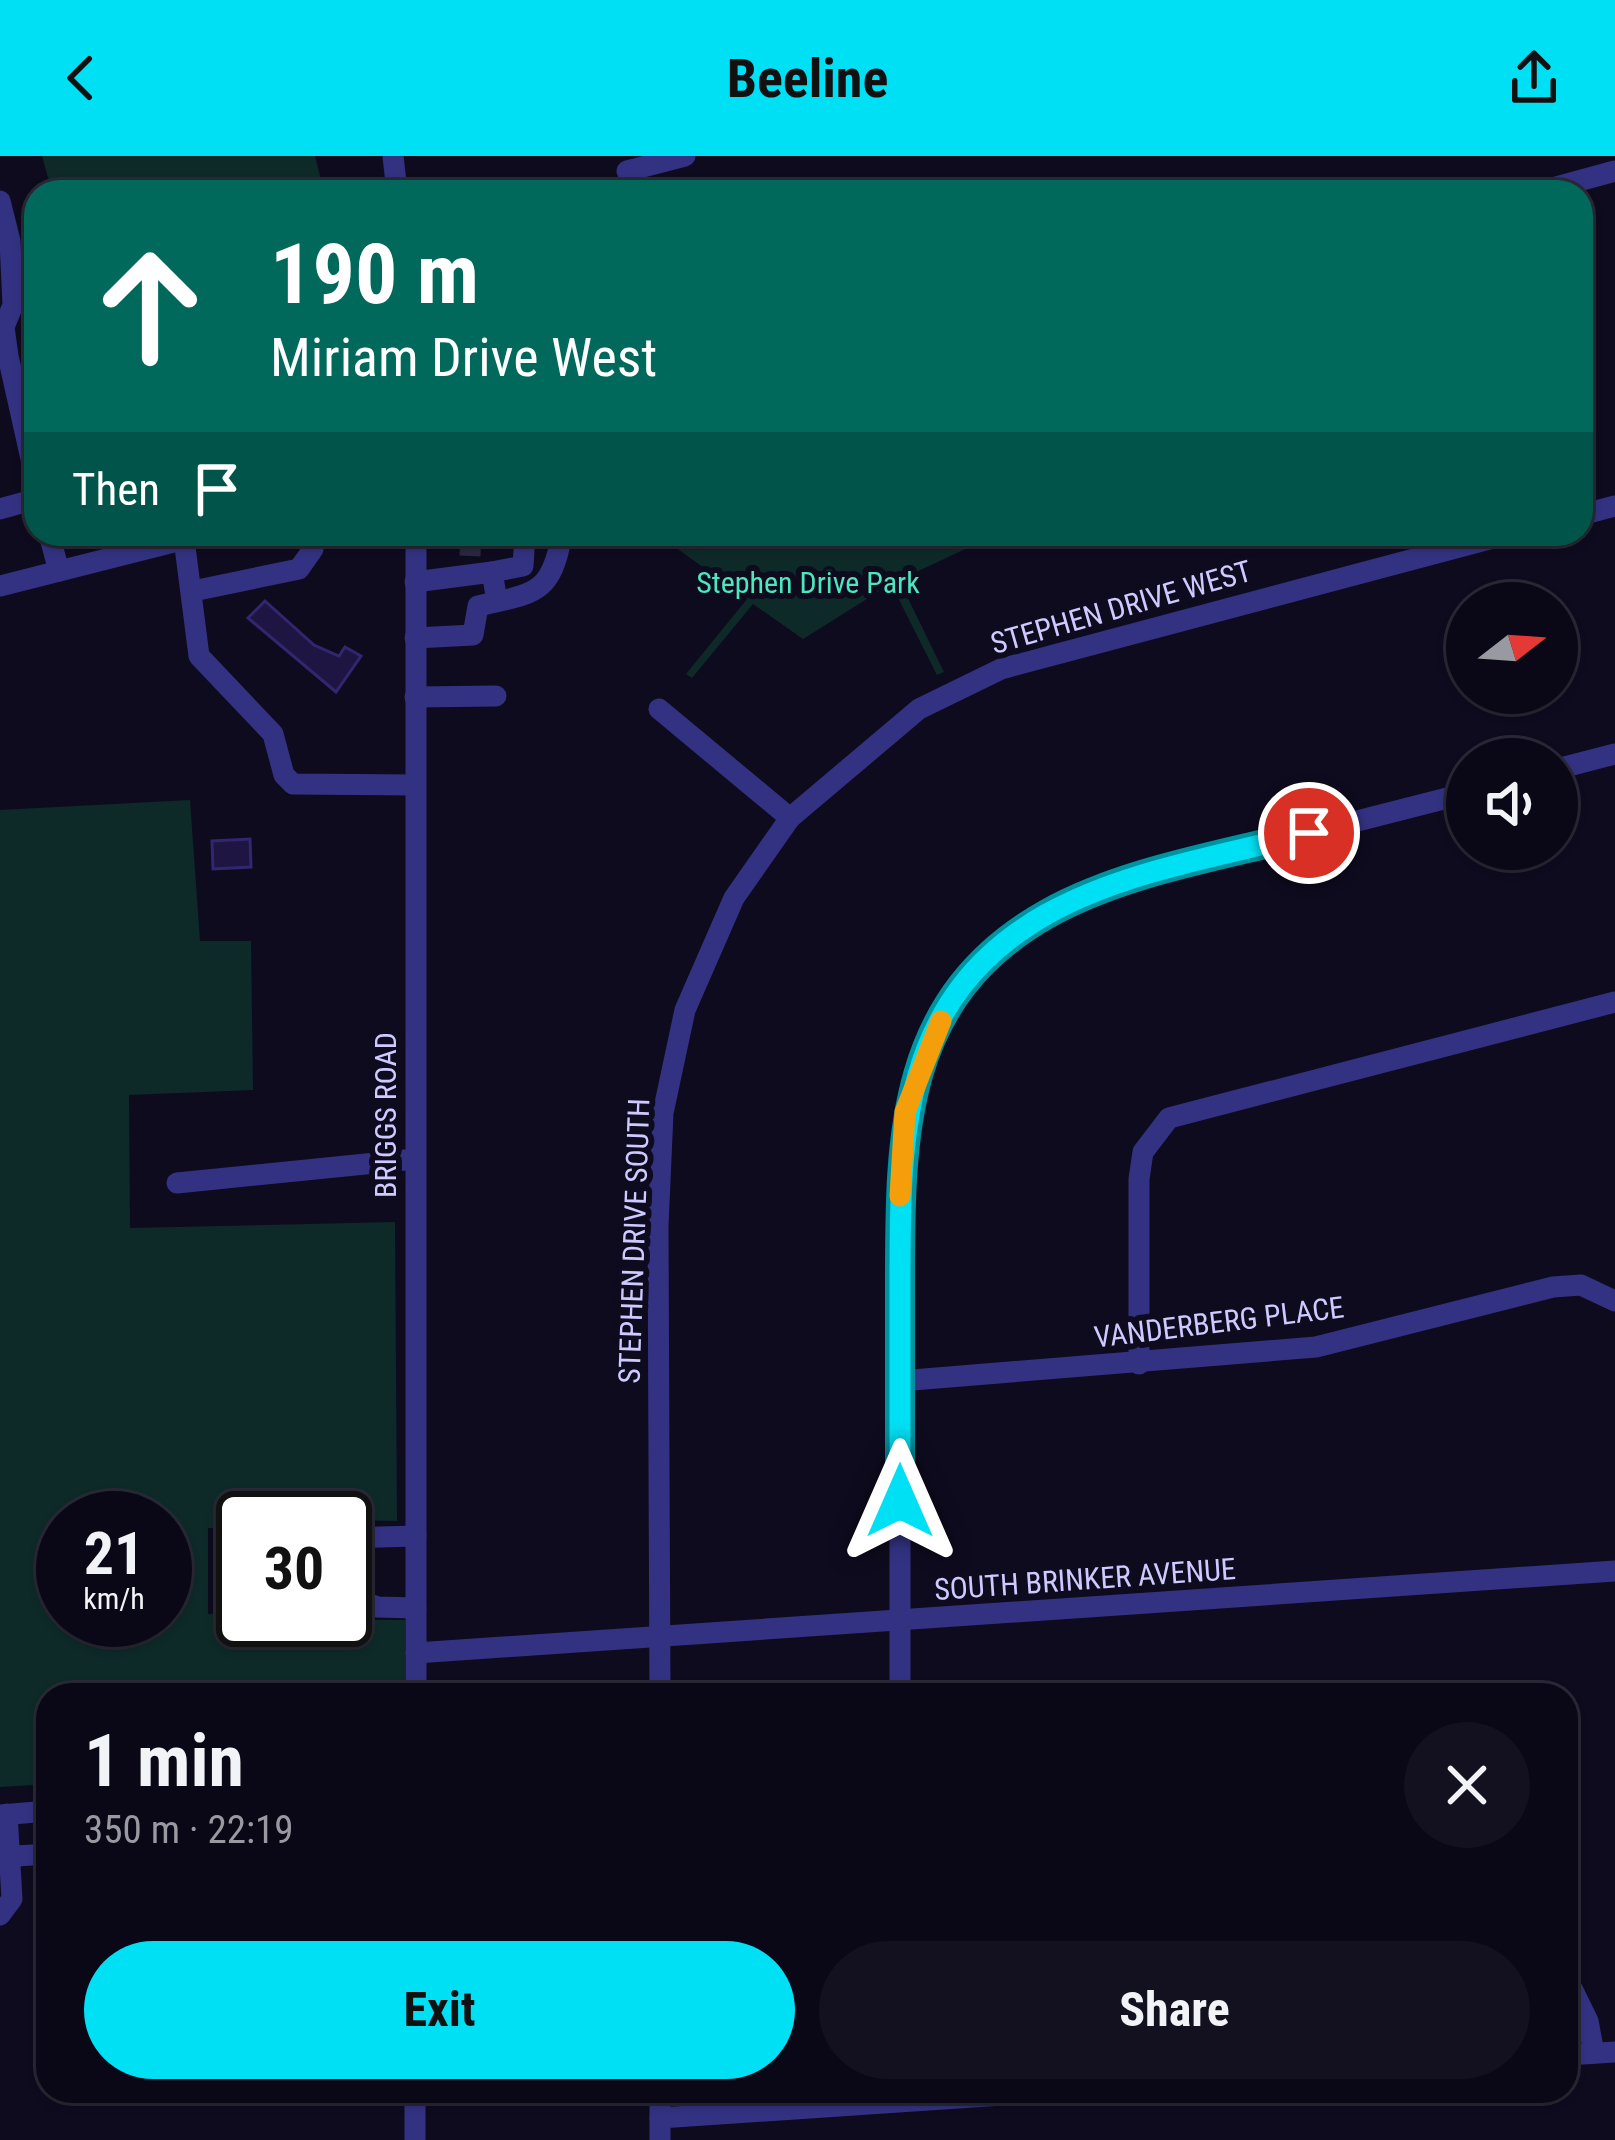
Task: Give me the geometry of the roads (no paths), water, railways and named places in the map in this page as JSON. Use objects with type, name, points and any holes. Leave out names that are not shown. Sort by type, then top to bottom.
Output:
[{"type":"street","points":[[628,173],[685,156]]},
{"type":"street","points":[[1582,180],[1615,171]]},
{"type":"street","points":[[0,201],[10,241],[13,305],[2,327],[24,427]]},
{"type":"street","points":[[53,546],[59,571]]},
{"type":"street","points":[[0,586],[156,546]]},
{"type":"street","points":[[195,546],[200,656],[273,734],[284,775],[293,784],[415,785]]},
{"type":"street","points":[[194,591],[299,569],[312,546]]},
{"type":"street","name":"BRIGGS ROAD","points":[[416,546],[416,1683]]},
{"type":"street","points":[[416,582],[463,563],[492,572],[523,566],[524,546]]},
{"type":"street","points":[[415,638],[473,635],[478,606],[550,580],[559,546]]},
{"type":"street","name":"STEPHEN DRIVE WEST","points":[[790,818],[920,709],[1000,669],[1463,546]]},
{"type":"street","points":[[492,572],[496,601]]},
{"type":"street","points":[[415,698],[496,696]]},
{"type":"street","points":[[659,710],[790,818]]},
{"type":"street","points":[[1578,764],[1615,754]]},
{"type":"street","points":[[900,1683],[900,1172],[905,1112],[921,1061],[947,1010],[981,965],[1014,935],[1086,896],[1446,799]]},
{"type":"street","name":"STEPHEN DRIVE SOUTH","points":[[660,1683],[658,1226],[663,1113],[685,1010],[734,898],[790,818]]},
{"type":"street","points":[[1139,1364],[1139,1179],[1144,1152],[1156,1129],[1185,1112],[1615,1002]]},
{"type":"street","points":[[177,1183],[415,1159]]},
{"type":"street","name":"VANDERBERG PLACE","points":[[900,1381],[1316,1347],[1553,1287],[1581,1285],[1612,1298]]},
{"type":"street","points":[[372,1537],[416,1536]]},
{"type":"street","name":"SOUTH BRINKER AVENUE","points":[[416,1653],[1615,1571]]},
{"type":"street","points":[[372,1605],[416,1608]]},
{"type":"street","points":[[0,1916],[12,1899],[3,1814],[36,1812]]},
{"type":"street","points":[[6,1857],[36,1855]]},
{"type":"street","points":[[1578,2001],[1604,2053]]},
{"type":"street","points":[[415,2103],[416,2140]]},
{"type":"street","points":[[660,2129],[936,2103]]},
{"type":"tunnel","points":[[470,546],[470,556]]},
{"type":"park label","name":"Stephen Drive Park","points":[[808,582]]}]
